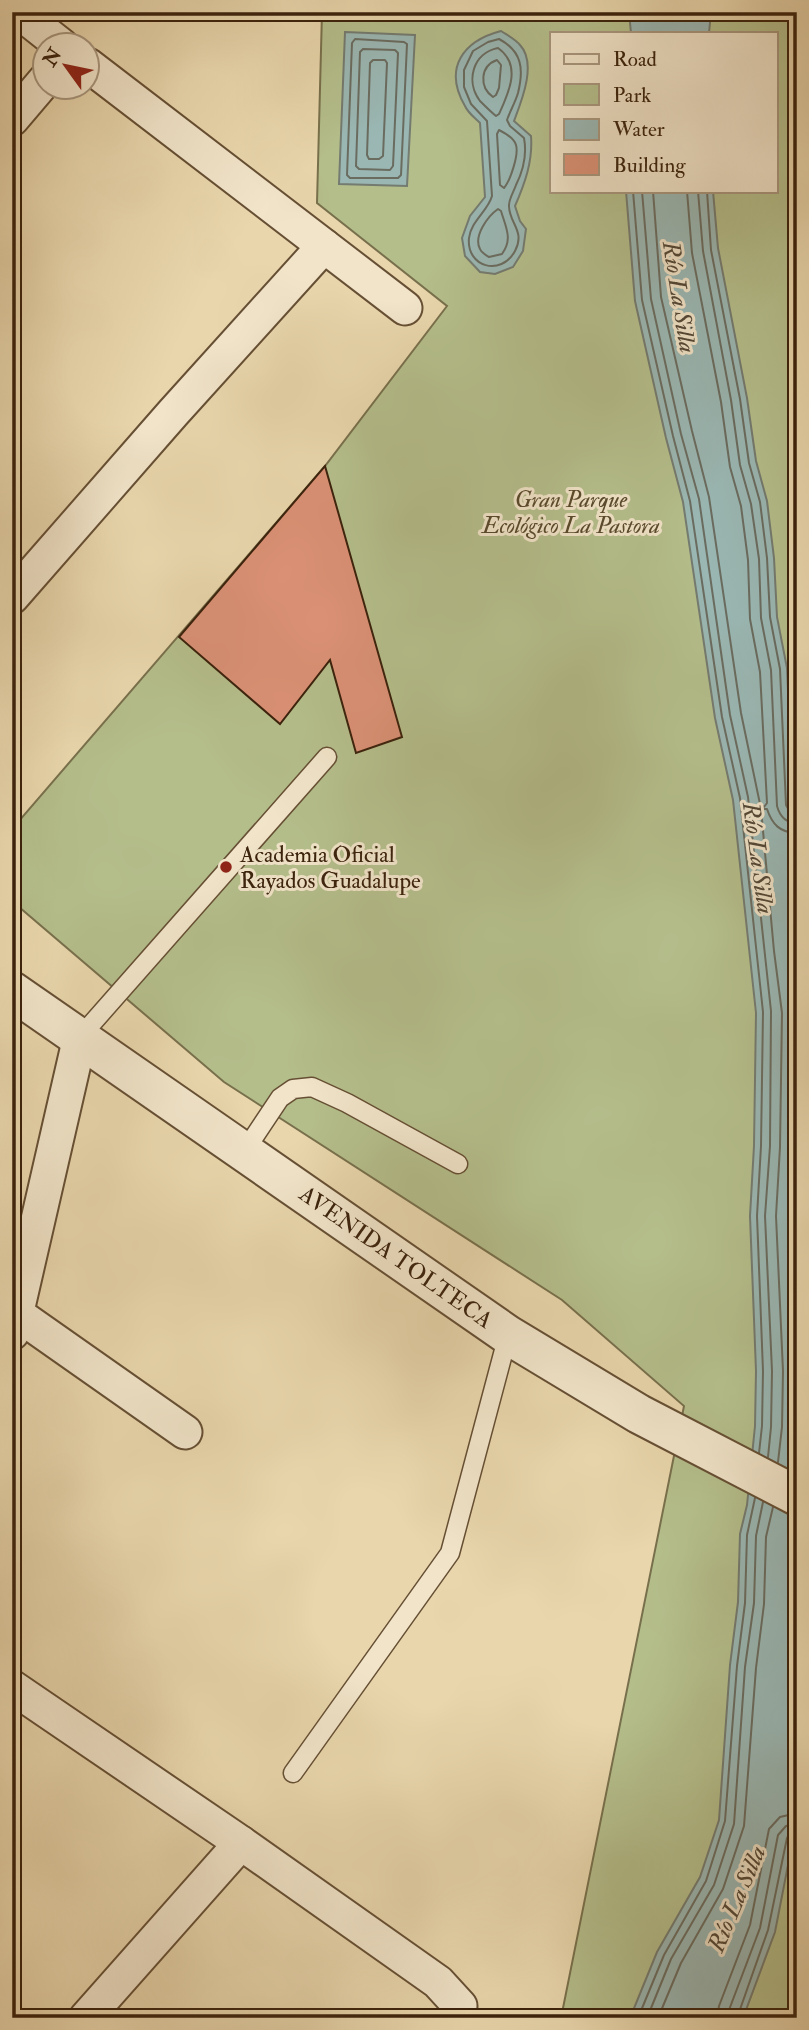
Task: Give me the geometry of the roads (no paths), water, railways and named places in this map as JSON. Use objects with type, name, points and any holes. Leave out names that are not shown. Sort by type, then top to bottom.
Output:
[{"type":"street","points":[[19,12],[44,32]]},
{"type":"street","points":[[102,76],[405,308]]},
{"type":"street","points":[[12,119],[32,95]]},
{"type":"street","points":[[12,597],[324,246]]},
{"type":"street","name":"AVENIDA TOLTECA","points":[[12,991],[508,1335],[639,1414],[797,1496]]},
{"type":"street","points":[[80,1037],[14,1324],[185,1432]]},
{"type":"street","points":[[12,1687],[241,1843],[438,1982],[460,2006],[459,2018]]},
{"type":"street","points":[[86,2018],[241,1843]]},
{"type":"lane","points":[[80,1037],[327,757]]},
{"type":"lane","points":[[244,1152],[280,1098],[293,1089],[312,1087],[347,1103],[458,1164]]},
{"type":"lane","points":[[293,1773],[450,1553],[508,1335]]},
{"type":"water","points":[[629,12],[711,12],[709,32],[631,32]]},
{"type":"water","points":[[501,31],[520,45],[525,53],[528,71],[514,121],[531,136],[531,154],[515,206],[526,229],[523,251],[513,267],[495,274],[480,272],[465,256],[462,238],[470,216],[485,197],[480,123],[466,109],[456,80],[460,58],[467,49]]},
{"type":"water","points":[[345,32],[415,35],[407,186],[339,184]]},
{"type":"water","name":"Río La Silla","points":[[626,192],[713,192],[718,248],[747,398],[756,461],[767,501],[777,617],[787,668],[793,804],[797,827],[797,1819],[775,1932],[743,2018],[630,2018],[657,1952],[700,1877],[719,1820],[730,1665],[738,1602],[740,1534],[747,1505],[755,1426],[756,1371],[750,1216],[756,1013],[733,800],[715,718],[683,502],[635,301]]},
{"type":"place","name":"Academia Oficial Rayados Guadalupe","points":[[226,867]]},
{"type":"park label","name":"Gran Parque Ecológico La Pastora","points":[[571,512]]}]
